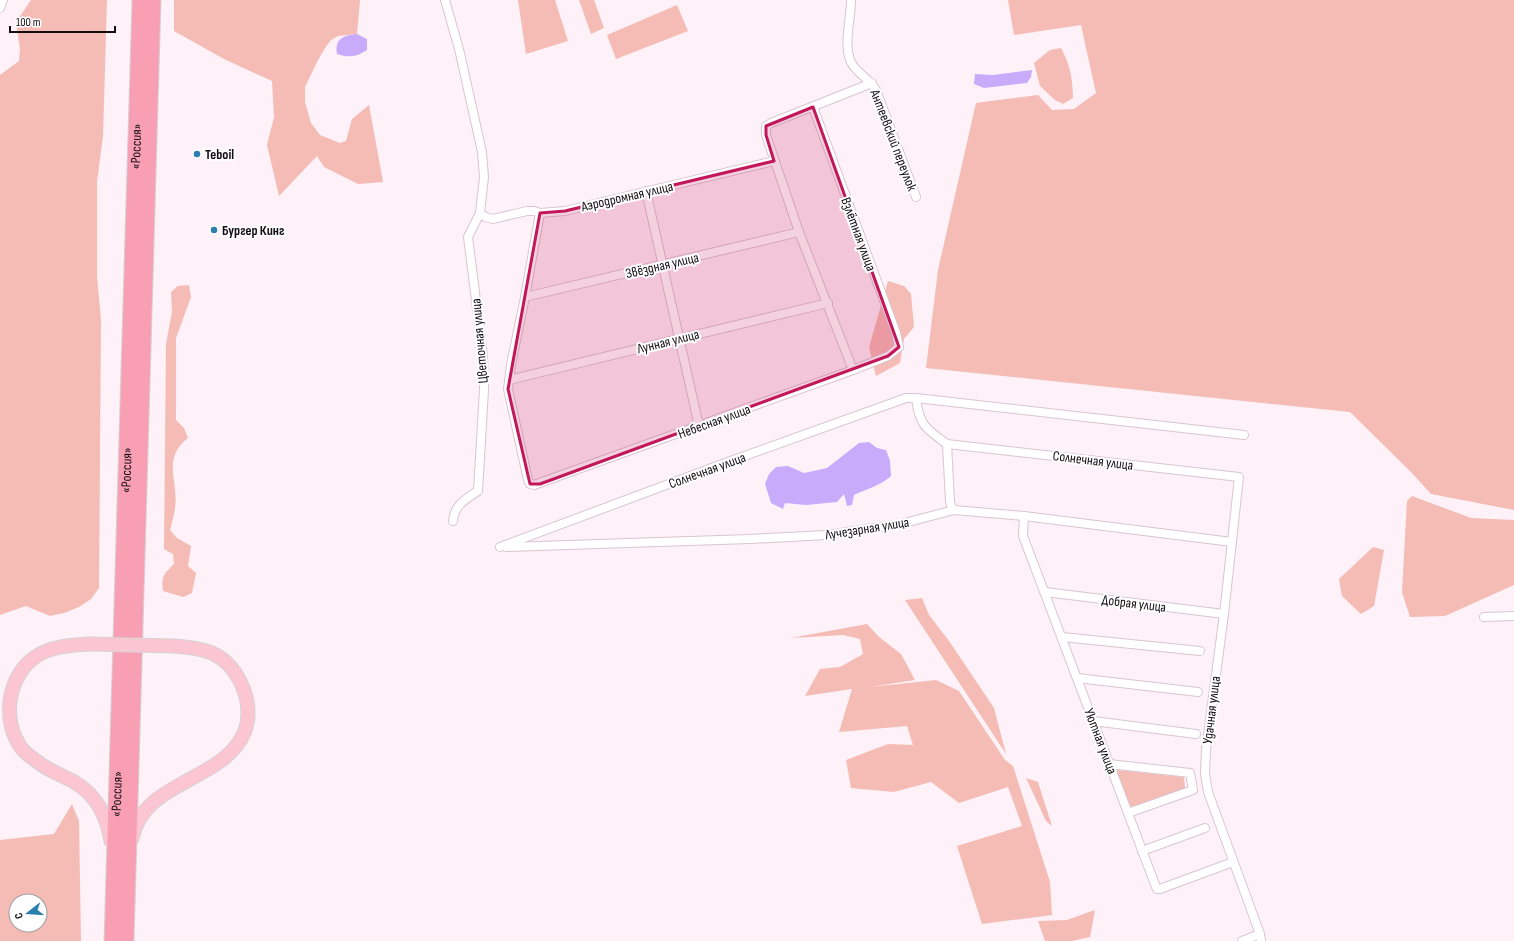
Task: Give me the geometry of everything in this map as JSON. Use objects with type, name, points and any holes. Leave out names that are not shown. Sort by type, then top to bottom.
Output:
[{"type":"highway","name":"«Россия»","points":[[126,941],[121,859],[140,0]]},
{"type":"highway","name":"«Россия»","points":[[112,941],[121,859],[153,0]]},
{"type":"main road","points":[[74,645],[174,646],[200,648],[209,651],[217,655],[233,668],[246,696],[249,711],[248,720],[242,738],[230,754],[214,766],[166,792],[148,806],[133,830],[121,859],[97,802],[81,786],[49,770],[23,750],[14,733],[10,718],[11,697],[16,680],[30,661],[39,655],[55,648],[74,645]]},
{"type":"street","points":[[0,8],[3,0]]},
{"type":"street","name":"Цветочная улица","points":[[445,0],[459,49],[482,152],[484,177],[480,213],[468,237],[483,356],[484,390],[478,490],[461,503],[454,513],[453,521]]},
{"type":"street","points":[[851,0],[848,40],[851,62],[872,83],[766,126],[766,135],[799,232],[853,370]]},
{"type":"street","name":"Антеевский переулок","points":[[872,83],[876,90],[916,197]]},
{"type":"street","name":"Взлётная улица","points":[[813,107],[898,339],[899,347],[888,356]]},
{"type":"street","name":"Аэродромная улица","points":[[480,213],[485,217],[493,219],[527,211],[540,213],[565,211],[774,161]]},
{"type":"street","points":[[646,192],[699,426]]},
{"type":"street","points":[[509,380],[540,213]]},
{"type":"street","name":"Звёздная улица","points":[[525,297],[799,232]]},
{"type":"street","name":"Лунная улица","points":[[509,380],[828,303]]},
{"type":"street","name":"Небесная улица","points":[[509,380],[508,389],[528,480],[530,484],[534,485],[888,356]]},
{"type":"street","name":"Солнечная улица","points":[[500,547],[906,398],[1244,435]]},
{"type":"street","points":[[916,398],[918,412],[922,423],[947,444],[950,501],[954,510]]},
{"type":"street","name":"Солнечная улица","points":[[947,444],[1239,477]]},
{"type":"street","name":"Удачная улица","points":[[1239,477],[1224,614],[1206,750],[1205,774],[1208,792],[1261,937]]},
{"type":"street","name":"Лучезарная улица","points":[[500,547],[827,535],[901,524],[954,510],[1024,516],[1232,542]]},
{"type":"street","name":"Уютная улица","points":[[1024,516],[1023,536],[1156,887],[1158,890],[1233,862]]},
{"type":"street","name":"Добрая улица","points":[[1045,592],[1224,614]]},
{"type":"street","points":[[1484,618],[1514,616]]},
{"type":"street","points":[[1062,637],[1200,651]]},
{"type":"street","points":[[1077,678],[1198,692]]},
{"type":"street","points":[[1093,721],[1196,734]]},
{"type":"street","points":[[1110,764],[1190,773],[1193,790],[1128,813]]},
{"type":"street","points":[[1142,851],[1205,828]]},
{"type":"street","points":[[1242,941],[1261,937]]},
{"type":"highlighted area","points":[[813,107],[899,347],[888,356],[540,484],[530,484],[508,389],[540,213],[565,211],[774,161],[766,135],[766,126]]},
{"type":"shaded area","points":[[31,0],[107,0],[103,136],[97,182],[97,277],[101,320],[99,588],[91,599],[79,607],[64,613],[50,616],[26,606],[0,615],[0,75],[19,61],[20,49],[16,22]]},
{"type":"shaded area","points":[[174,0],[360,0],[357,34],[338,36],[331,40],[317,62],[305,87],[305,102],[311,123],[320,135],[340,143],[346,141],[352,119],[369,105],[383,182],[358,184],[324,167],[317,156],[279,196],[267,145],[274,117],[272,81],[224,59],[174,31]]},
{"type":"shaded area","points":[[518,0],[555,0],[568,41],[526,54]]},
{"type":"shaded area","points":[[579,0],[594,0],[604,28],[591,34]]},
{"type":"shaded area","points":[[1008,0],[1514,0],[1514,510],[1431,494],[1412,473],[1350,412],[926,368],[938,270],[976,103],[1038,95],[1052,110],[1074,109],[1096,93],[1081,25],[1014,35]]},
{"type":"shaded area","points":[[677,5],[688,31],[616,59],[607,35]]},
{"type":"shaded area","points":[[357,34],[367,39],[367,50],[353,56],[337,54],[337,45],[341,39],[348,35]]},
{"type":"shaded area","points":[[1061,48],[1070,72],[1073,98],[1063,104],[1055,100],[1040,86],[1034,63],[1050,50]]},
{"type":"shaded area","points":[[1032,70],[1031,77],[1027,83],[984,88],[974,84],[975,74],[993,75]]},
{"type":"shaded area","points":[[888,281],[904,286],[911,294],[914,327],[904,339],[900,363],[876,376],[869,347]]},
{"type":"shaded area","points":[[189,285],[191,297],[176,338],[176,420],[184,428],[188,438],[175,454],[173,462],[176,498],[175,511],[170,530],[177,538],[191,546],[188,566],[196,573],[192,593],[183,597],[163,591],[162,586],[164,576],[174,564],[173,554],[164,549],[166,344],[172,312],[171,292],[178,286]]},
{"type":"shaded area","points":[[869,442],[877,448],[886,450],[890,461],[891,476],[854,495],[852,505],[847,506],[844,494],[837,502],[806,505],[785,503],[783,509],[771,503],[765,484],[769,474],[776,467],[788,466],[804,473],[827,468],[859,443]]},
{"type":"shaded area","points":[[1412,496],[1471,518],[1514,520],[1514,585],[1445,616],[1410,617],[1402,592],[1407,501]]},
{"type":"shaded area","points":[[1373,547],[1384,550],[1374,606],[1361,614],[1342,596],[1339,579]]},
{"type":"shaded area","points":[[922,598],[929,615],[949,641],[994,708],[1006,754],[905,600]]},
{"type":"shaded area","points":[[867,624],[879,637],[901,654],[915,680],[870,687],[936,680],[959,691],[1005,760],[1013,766],[1050,882],[1052,915],[982,924],[957,846],[1022,826],[1008,787],[959,803],[931,782],[894,792],[851,788],[846,760],[888,744],[913,745],[907,726],[839,732],[852,689],[805,696],[820,669],[840,667],[863,654],[860,639],[843,635],[791,638]]},
{"type":"shaded area","points":[[1117,770],[1184,777],[1185,788],[1131,807],[1127,805],[1116,773]]},
{"type":"shaded area","points":[[1026,778],[1038,782],[1052,826],[1046,821]]},
{"type":"shaded area","points":[[72,804],[79,821],[81,941],[0,941],[0,840],[54,834]]},
{"type":"shaded area","points":[[1095,910],[1090,937],[1072,941],[1045,941],[1038,921],[1067,920]]},
{"type":"place","name":"Teboil","points":[[197,154]]},
{"type":"place","name":"Бургер Кинг","points":[[214,230]]}]
